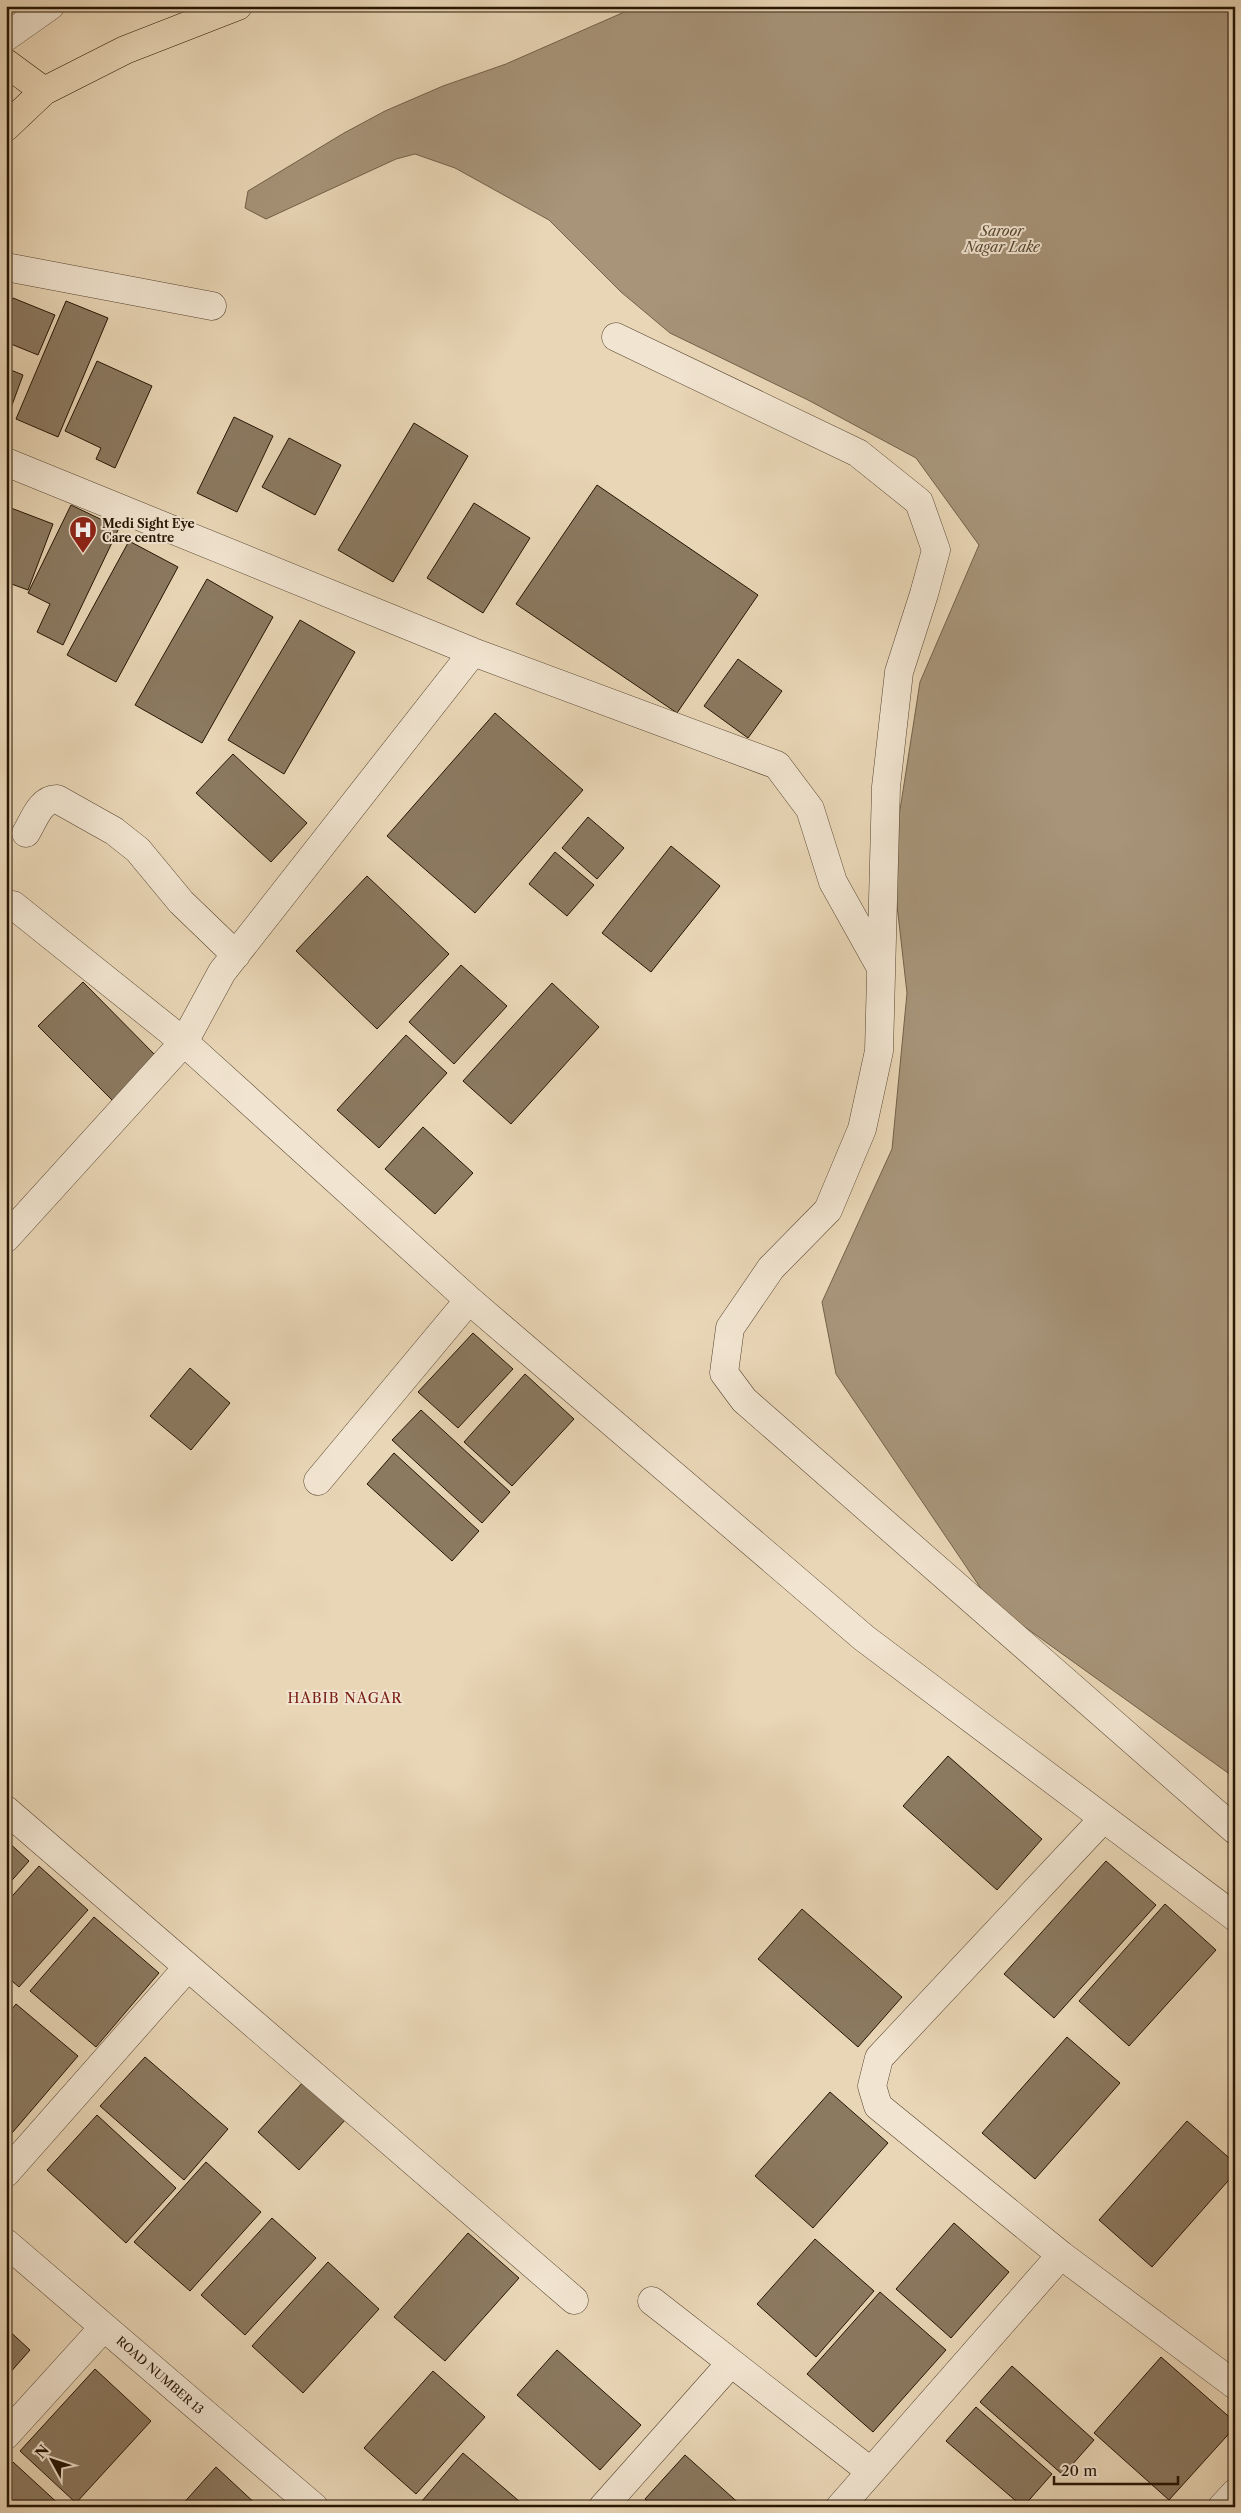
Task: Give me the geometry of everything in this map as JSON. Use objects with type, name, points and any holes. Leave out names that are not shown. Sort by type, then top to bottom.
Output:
[{"type":"main road","points":[[6,127],[44,91],[125,50],[238,6]]},
{"type":"main road","points":[[6,64],[44,91]]},
{"type":"street","points":[[6,38],[50,6]]},
{"type":"street","points":[[6,267],[212,306]]},
{"type":"street","points":[[616,337],[858,452],[919,502],[936,550],[899,672],[886,786],[879,1051],[862,1129],[828,1210],[771,1268],[730,1328],[724,1373],[744,1400],[1235,1830]]},
{"type":"street","points":[[6,462],[473,652],[777,765],[810,809],[833,882],[881,968]]},
{"type":"street","points":[[6,1238],[184,1042],[222,972],[473,652]]},
{"type":"street","points":[[26,833],[44,802],[50,799],[57,799],[114,831],[138,850],[181,902],[236,955]]},
{"type":"street","points":[[13,905],[184,1042],[469,1300],[864,1638],[1235,1917]]},
{"type":"street","points":[[318,1481],[469,1300]]},
{"type":"street","points":[[6,1810],[574,2300]]},
{"type":"street","points":[[1103,1819],[879,2058],[872,2086],[878,2106],[1061,2254],[1235,2385]]},
{"type":"street","points":[[6,2173],[187,1968]]},
{"type":"street","name":"ROAD NUMBER 13","points":[[6,2243],[314,2507]]},
{"type":"street","points":[[840,2507],[1061,2254]]},
{"type":"street","points":[[652,2301],[730,2364],[870,2471]]},
{"type":"street","points":[[6,2435],[104,2327]]},
{"type":"street","points":[[603,2507],[730,2364]]},
{"type":"street","points":[[1222,2507],[1235,2493]]},
{"type":"water","name":"Saroor Nagar Lake","points":[[638,6],[1235,6],[1235,1778],[990,1602],[836,1374],[822,1302],[892,1149],[907,993],[892,861],[920,682],[979,545],[916,458],[808,400],[670,333],[621,292],[549,220],[455,168],[415,154],[396,159],[266,219],[245,208],[248,191],[344,133],[385,111],[443,86],[506,64]]},
{"type":"building","points":[[13,298],[55,315],[38,355],[6,342],[6,315]]},
{"type":"building","points":[[66,301],[108,318],[58,437],[16,419]]},
{"type":"building","points":[[97,361],[152,386],[115,468],[96,459],[101,448],[65,431]]},
{"type":"building","points":[[6,368],[23,375],[8,416],[6,415]]},
{"type":"building","points":[[234,417],[273,436],[237,512],[197,493]]},
{"type":"building","points":[[414,423],[468,456],[393,582],[338,550]]},
{"type":"building","points":[[289,438],[341,465],[315,515],[262,487]]},
{"type":"building","points":[[597,485],[758,595],[677,713],[516,604]]},
{"type":"building","points":[[474,503],[530,538],[483,613],[427,578]]},
{"type":"building","points":[[71,505],[119,528],[63,645],[37,632],[50,604],[28,593]]},
{"type":"building","points":[[11,508],[53,524],[28,590],[6,582],[6,521]]},
{"type":"building","points":[[129,541],[178,567],[116,682],[67,655]]},
{"type":"building","points":[[207,579],[273,617],[202,743],[135,705]]},
{"type":"building","points":[[300,620],[355,652],[284,774],[228,740]]},
{"type":"building","points":[[738,659],[782,691],[748,738],[704,706]]},
{"type":"building","points":[[495,713],[583,790],[475,913],[387,836]]},
{"type":"building","points":[[233,754],[307,823],[271,862],[196,793]]},
{"type":"building","points":[[588,817],[624,848],[597,879],[562,848]]},
{"type":"building","points":[[671,846],[720,886],[651,972],[602,933]]},
{"type":"building","points":[[555,852],[594,885],[567,916],[529,884]]},
{"type":"building","points":[[367,876],[449,954],[377,1029],[296,951]]},
{"type":"building","points":[[461,965],[507,1006],[454,1064],[409,1022]]},
{"type":"building","points":[[83,982],[161,1061],[117,1105],[38,1026]]},
{"type":"building","points":[[552,983],[599,1027],[511,1124],[463,1081]]},
{"type":"building","points":[[406,1035],[447,1073],[379,1148],[337,1110]]},
{"type":"building","points":[[423,1127],[473,1173],[435,1214],[385,1169]]},
{"type":"building","points":[[473,1333],[513,1369],[458,1428],[418,1392]]},
{"type":"building","points":[[190,1368],[230,1403],[191,1450],[150,1416]]},
{"type":"building","points":[[525,1374],[574,1419],[512,1486],[464,1442]]},
{"type":"building","points":[[421,1410],[510,1492],[482,1523],[392,1440]]},
{"type":"building","points":[[394,1453],[479,1531],[452,1561],[367,1484]]},
{"type":"building","points":[[948,1756],[1042,1839],[997,1890],[903,1806]]},
{"type":"building","points":[[6,1840],[29,1861],[6,1887]]},
{"type":"building","points":[[1106,1861],[1156,1905],[1054,2018],[1004,1974]]},
{"type":"building","points":[[39,1866],[88,1910],[19,1987],[6,1976],[6,1903]]},
{"type":"building","points":[[1165,1904],[1216,1950],[1129,2046],[1079,2001]]},
{"type":"building","points":[[802,1909],[902,1997],[858,2047],[758,1959]]},
{"type":"building","points":[[94,1917],[159,1973],[96,2047],[30,1991]]},
{"type":"building","points":[[16,2004],[78,2056],[6,2140],[6,2016]]},
{"type":"building","points":[[1067,2037],[1120,2083],[1035,2179],[982,2133]]},
{"type":"building","points":[[145,2057],[228,2129],[184,2180],[100,2106]]},
{"type":"building","points":[[304,2081],[346,2119],[299,2170],[258,2132]]},
{"type":"building","points":[[830,2092],[888,2143],[813,2228],[755,2176]]},
{"type":"building","points":[[97,2115],[176,2188],[126,2243],[47,2170]]},
{"type":"building","points":[[1187,2121],[1235,2163],[1235,2173],[1152,2267],[1099,2220]]},
{"type":"building","points":[[206,2162],[261,2212],[190,2291],[134,2242]]},
{"type":"building","points":[[272,2218],[316,2258],[245,2335],[201,2295]]},
{"type":"building","points":[[954,2223],[1009,2272],[951,2338],[896,2289]]},
{"type":"building","points":[[468,2233],[519,2278],[445,2361],[394,2317]]},
{"type":"building","points":[[815,2239],[874,2291],[816,2357],[757,2304]]},
{"type":"building","points":[[328,2262],[379,2309],[303,2393],[252,2346]]},
{"type":"building","points":[[880,2292],[946,2350],[873,2432],[807,2374]]},
{"type":"building","points":[[6,2328],[30,2350],[8,2375],[6,2374]]},
{"type":"building","points":[[557,2350],[641,2425],[600,2470],[517,2395]]},
{"type":"building","points":[[1161,2357],[1235,2422],[1235,2427],[1169,2500],[1094,2433]]},
{"type":"building","points":[[1012,2366],[1094,2440],[1063,2475],[980,2402]]},
{"type":"building","points":[[95,2369],[151,2421],[76,2503],[20,2451]]},
{"type":"building","points":[[433,2371],[485,2417],[416,2494],[364,2448]]},
{"type":"building","points":[[976,2407],[1052,2474],[1023,2507],[946,2441]]},
{"type":"building","points":[[463,2453],[526,2507],[428,2507],[422,2501]]},
{"type":"building","points":[[685,2455],[743,2507],[654,2507],[645,2499]]},
{"type":"building","points":[[13,2462],[62,2507],[6,2507],[6,2468]]},
{"type":"building","points":[[216,2467],[259,2507],[180,2507]]},
{"type":"place","name":"Medi Sight Eye Care centre","points":[[83,554]]},
{"type":"district","name":"HABIB NAGAR","points":[[345,1698]]}]
